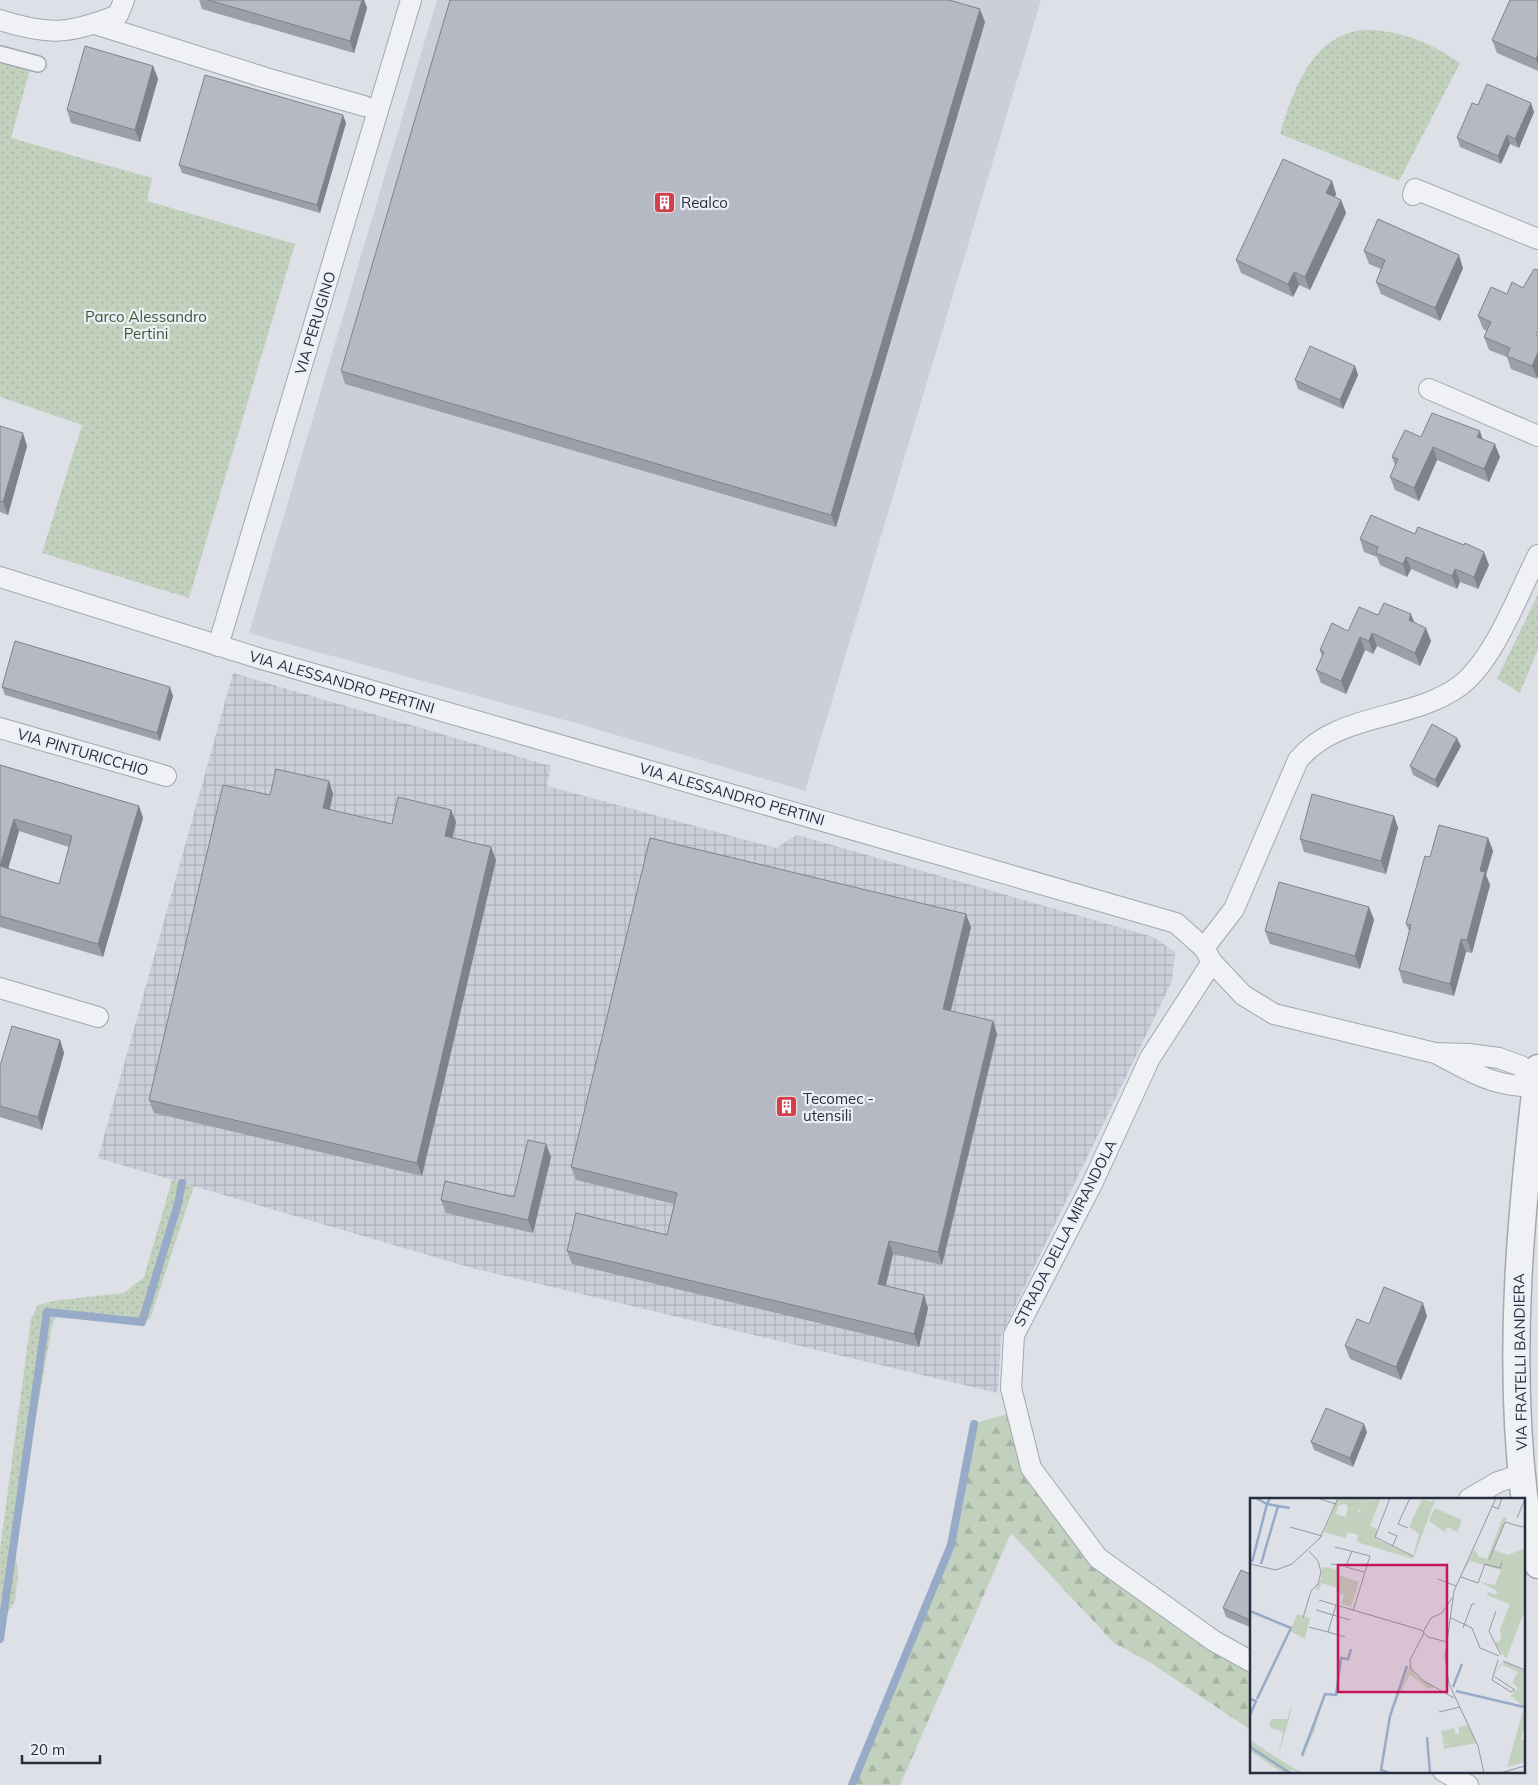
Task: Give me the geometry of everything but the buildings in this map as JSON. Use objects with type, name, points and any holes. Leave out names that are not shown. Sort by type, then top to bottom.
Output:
[{"type":"street","points":[[0,20],[31,30],[47,32],[84,28],[118,15],[124,0]]},
{"type":"street","name":"VIA PERUGINO","points":[[218,646],[411,0]]},
{"type":"street","points":[[95,24],[266,78],[364,106]]},
{"type":"street","points":[[0,54],[38,64]]},
{"type":"street","points":[[1413,195],[1415,189],[1538,239]]},
{"type":"street","points":[[1429,389],[1538,436]]},
{"type":"street","name":"STRADA DELLA MIRANDOLA","points":[[1250,1661],[1214,1641],[1098,1558],[1031,1468],[1011,1388],[1014,1335],[1092,1184],[1150,1058],[1234,909],[1298,760],[1318,740],[1336,732],[1428,703],[1462,684],[1487,656],[1538,555]]},
{"type":"street","name":"VIA ALESSANDRO PERTINI","points":[[0,576],[218,646],[1167,920],[1176,923],[1208,955],[1243,995],[1274,1014],[1435,1053],[1496,1083],[1516,1087],[1537,1077]]},
{"type":"street","name":"VIA PINTURICCHIO","points":[[0,728],[166,776]]},
{"type":"street","points":[[0,988],[98,1017]]},
{"type":"street","name":"VIA FRATELLI BANDIERA","points":[[1524,1498],[1517,1404],[1516,1301],[1522,1199],[1537,1077]]},
{"type":"street","points":[[1471,1498],[1498,1482],[1522,1474]]},
{"type":"street","name":"VIA FRATELLI BANDIERA","points":[[1526,1506],[1538,1565]]},
{"type":"street","points":[[1445,1772],[1468,1785]]},
{"type":"shaded area","name":"Realco","points":[[437,0],[1041,0],[805,791],[579,724],[249,633]]},
{"type":"shaded area","points":[[233,673],[551,766],[547,786],[776,848],[797,835],[1153,937],[1175,952],[1172,981],[1001,1336],[998,1393],[472,1268],[98,1158]]},
{"type":"green space","points":[[1372,30],[1396,33],[1418,40],[1460,63],[1399,181],[1280,134],[1296,88],[1313,59],[1324,47],[1337,38],[1354,31]]},
{"type":"green space","name":"Parco Alessandro Pertini","points":[[0,58],[31,66],[11,138],[152,178],[147,201],[295,244],[189,598],[42,553],[82,425],[0,397]]},
{"type":"green space","points":[[1538,594],[1538,649],[1520,693],[1497,679]]},
{"type":"green space","points":[[172,1180],[194,1186],[150,1319],[142,1322],[60,1313],[53,1321],[14,1540],[18,1575],[15,1601],[3,1620],[0,1637],[0,1550],[31,1319],[38,1305],[59,1300],[124,1293],[144,1277]]},
{"type":"green space","points":[[1016,1411],[1031,1468],[1098,1558],[1250,1661],[1250,1730],[1151,1663],[1114,1643],[1011,1533],[900,1785],[852,1785],[951,1545],[974,1424]]},
{"type":"waterway","points":[[0,1639],[47,1312],[142,1322],[178,1204],[182,1183]]},
{"type":"waterway","points":[[852,1785],[951,1545],[974,1424]]},
{"type":"place","name":"Realco","points":[[665,202]]},
{"type":"place","name":"Tecomec - utensili","points":[[787,1107]]}]
